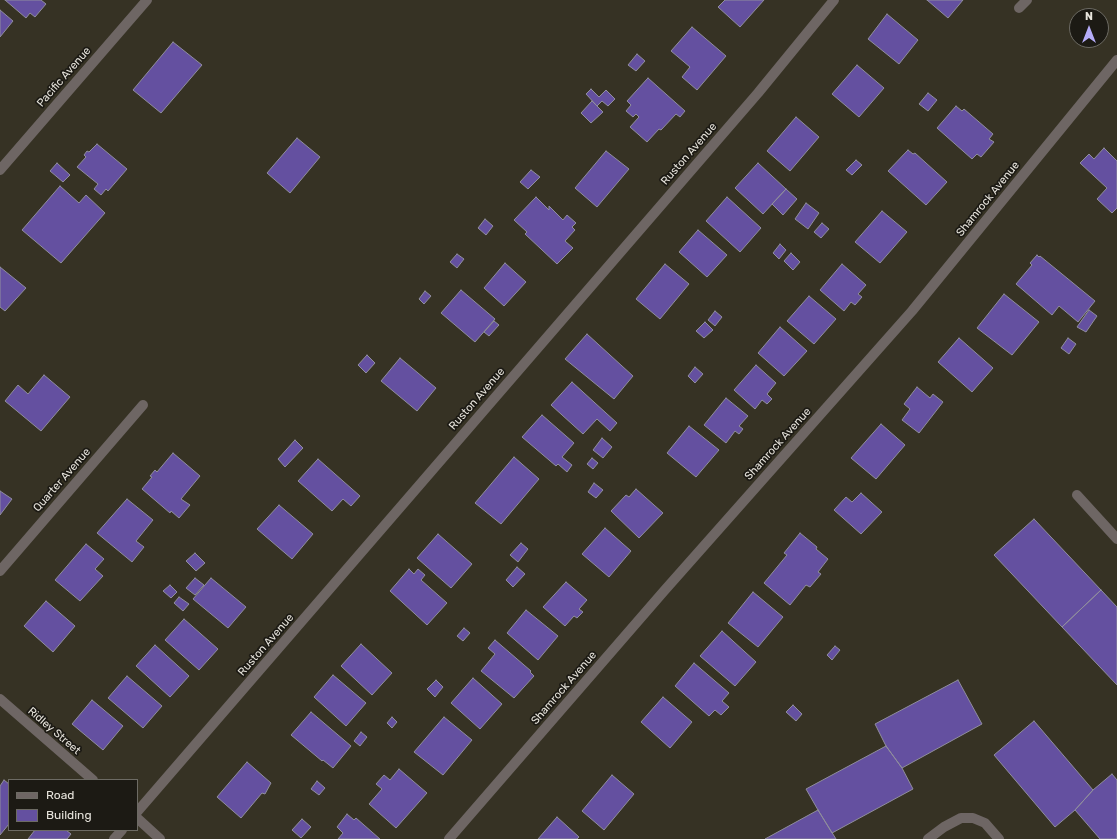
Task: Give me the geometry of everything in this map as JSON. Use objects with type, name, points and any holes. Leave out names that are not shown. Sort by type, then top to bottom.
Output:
[{"type":"street","name":"Pacific Avenue","points":[[0,170],[147,0]]},
{"type":"street","name":"Ruston Avenue","points":[[138,811],[758,93],[834,0]]},
{"type":"street","points":[[1019,8],[1026,0]]},
{"type":"street","name":"Shamrock Avenue","points":[[449,839],[664,591],[912,311],[1117,60]]},
{"type":"street","name":"Quarter Avenue","points":[[0,571],[143,405]]},
{"type":"street","points":[[1077,495],[1117,539]]},
{"type":"street","name":"Ridley Street","points":[[0,699],[92,779]]},
{"type":"street","points":[[928,839],[944,826],[961,818],[973,818],[985,823],[999,839]]},
{"type":"street","points":[[138,819],[160,839]]},
{"type":"street","points":[[114,839],[121,831]]},
{"type":"building","points":[[5,0],[41,0],[46,4],[35,17],[30,13],[26,18]]},
{"type":"building","points":[[725,0],[764,0],[740,27],[718,7]]},
{"type":"building","points":[[927,0],[963,0],[948,18]]},
{"type":"building","points":[[0,10],[13,21],[0,37]]},
{"type":"building","points":[[887,14],[918,40],[899,64],[868,39]]},
{"type":"building","points":[[692,27],[726,56],[697,90],[682,77],[690,67],[671,51]]},
{"type":"building","points":[[173,42],[202,65],[161,113],[133,90]]},
{"type":"building","points":[[637,54],[645,61],[636,71],[628,65]]},
{"type":"building","points":[[857,65],[884,88],[859,117],[832,94]]},
{"type":"building","points":[[648,78],[685,111],[680,117],[676,114],[647,142],[630,127],[639,117],[636,114],[633,117],[626,111],[631,105],[627,101]]},
{"type":"building","points":[[591,89],[599,97],[606,90],[615,99],[608,106],[602,101],[597,106],[586,94]]},
{"type":"building","points":[[928,93],[937,100],[928,111],[919,104]]},
{"type":"building","points":[[592,101],[603,112],[591,123],[581,113]]},
{"type":"building","points":[[956,106],[962,111],[964,109],[993,134],[989,139],[994,142],[981,157],[977,154],[972,159],[937,128]]},
{"type":"building","points":[[796,117],[819,137],[790,171],[767,151]]},
{"type":"building","points":[[297,138],[320,157],[290,193],[267,173]]},
{"type":"building","points":[[97,144],[127,169],[108,191],[106,189],[101,195],[94,189],[98,184],[77,167],[86,157],[84,155],[87,151],[89,152]]},
{"type":"building","points":[[1104,148],[1117,161],[1117,208],[1112,213],[1097,199],[1107,188],[1080,163],[1089,154],[1094,159]]},
{"type":"building","points":[[908,150],[913,154],[915,153],[947,182],[926,205],[888,171]]},
{"type":"building","points":[[606,151],[629,169],[597,207],[575,188]]},
{"type":"building","points":[[856,160],[862,165],[852,175],[846,170]]},
{"type":"building","points":[[57,163],[70,175],[63,182],[50,171]]},
{"type":"building","points":[[758,163],[786,189],[763,214],[735,188]]},
{"type":"building","points":[[531,170],[540,177],[528,189],[520,182]]},
{"type":"building","points":[[60,186],[79,203],[86,195],[105,213],[61,263],[22,230]]},
{"type":"building","points":[[786,189],[797,199],[783,215],[772,204]]},
{"type":"building","points":[[536,197],[549,210],[549,206],[563,220],[567,215],[576,223],[572,227],[575,230],[565,241],[573,248],[557,264],[525,234],[527,232],[514,220]]},
{"type":"building","points":[[727,197],[761,228],[740,252],[706,221]]},
{"type":"building","points":[[806,203],[819,213],[808,229],[795,219]]},
{"type":"building","points":[[882,211],[907,232],[880,263],[855,242]]},
{"type":"building","points":[[485,219],[493,226],[486,235],[478,228]]},
{"type":"building","points":[[822,223],[829,229],[821,238],[814,232]]},
{"type":"building","points":[[698,230],[727,255],[707,277],[679,252]]},
{"type":"building","points":[[780,244],[786,250],[779,259],[773,253]]},
{"type":"building","points":[[791,253],[800,262],[793,270],[784,261]]},
{"type":"building","points":[[457,254],[464,259],[457,268],[450,262]]},
{"type":"building","points":[[1037,255],[1095,301],[1078,322],[1059,306],[1052,315],[1016,284],[1032,265],[1030,263]]},
{"type":"building","points":[[505,263],[526,282],[504,306],[484,288]]},
{"type":"building","points":[[665,264],[689,284],[660,319],[636,299]]},
{"type":"building","points":[[842,264],[866,285],[858,294],[862,297],[855,305],[851,302],[844,311],[820,290]]},
{"type":"building","points":[[0,267],[26,288],[5,311],[0,307]]},
{"type":"building","points":[[461,290],[495,319],[475,342],[441,313]]},
{"type":"building","points":[[425,291],[431,296],[424,304],[419,299]]},
{"type":"building","points":[[1004,294],[1039,322],[1012,355],[977,328]]},
{"type":"building","points":[[809,296],[836,319],[814,344],[787,321]]},
{"type":"building","points":[[1089,310],[1097,316],[1086,332],[1077,327]]},
{"type":"building","points":[[715,311],[722,317],[715,326],[708,320]]},
{"type":"building","points":[[494,321],[499,325],[489,336],[484,332]]},
{"type":"building","points":[[705,322],[713,330],[704,338],[696,331]]},
{"type":"building","points":[[780,327],[807,351],[784,376],[758,353]]},
{"type":"building","points":[[587,334],[633,376],[614,399],[565,359]]},
{"type":"building","points":[[959,338],[993,368],[972,392],[938,362]]},
{"type":"building","points":[[1068,338],[1076,344],[1069,354],[1061,348]]},
{"type":"building","points":[[367,355],[375,363],[366,373],[358,365]]},
{"type":"building","points":[[400,358],[436,388],[417,411],[381,381]]},
{"type":"building","points":[[756,365],[776,383],[767,394],[772,399],[767,404],[762,400],[755,409],[734,390]]},
{"type":"building","points":[[695,367],[703,374],[695,383],[688,376]]},
{"type":"building","points":[[44,375],[70,397],[41,431],[5,401],[18,385],[28,394]]},
{"type":"building","points":[[572,382],[617,423],[610,431],[597,419],[583,434],[551,405]]},
{"type":"building","points":[[917,387],[930,398],[933,394],[943,402],[919,433],[902,420],[910,409],[904,404]]},
{"type":"building","points":[[726,398],[748,416],[739,426],[743,429],[739,434],[735,431],[726,443],[704,425]]},
{"type":"building","points":[[542,415],[574,443],[562,457],[572,465],[567,472],[558,464],[556,466],[522,437]]},
{"type":"building","points":[[881,424],[905,445],[876,479],[851,458]]},
{"type":"building","points":[[689,426],[719,450],[696,477],[667,453]]},
{"type":"building","points":[[602,438],[612,447],[603,458],[593,450]]},
{"type":"building","points":[[295,440],[303,448],[285,467],[278,459]]},
{"type":"building","points":[[173,453],[200,476],[181,499],[190,505],[179,518],[171,511],[170,513],[142,489],[152,477],[150,476],[155,470],[157,472]]},
{"type":"building","points":[[514,457],[539,479],[501,524],[475,503]]},
{"type":"building","points":[[592,458],[598,463],[593,469],[587,464]]},
{"type":"building","points":[[318,459],[360,496],[351,506],[343,499],[332,511],[298,481]]},
{"type":"building","points":[[594,483],[603,490],[596,498],[588,492]]},
{"type":"building","points":[[636,489],[663,513],[639,538],[611,511],[626,495],[629,497]]},
{"type":"building","points":[[0,491],[12,499],[0,515]]},
{"type":"building","points":[[861,493],[882,512],[861,534],[834,510],[846,497],[852,502]]},
{"type":"building","points":[[127,499],[153,520],[136,541],[144,547],[132,562],[97,533]]},
{"type":"building","points":[[279,505],[313,534],[292,559],[257,529]]},
{"type":"building","points":[[1034,519],[1101,590],[1062,627],[994,555]]},
{"type":"building","points":[[605,528],[631,551],[609,577],[582,554]]},
{"type":"building","points":[[800,533],[817,547],[816,549],[828,559],[818,572],[821,574],[810,587],[806,585],[790,605],[764,583],[787,555],[784,553]]},
{"type":"building","points":[[438,534],[472,564],[451,588],[417,558]]},
{"type":"building","points":[[521,543],[528,549],[518,562],[510,555]]},
{"type":"building","points":[[86,544],[104,559],[95,569],[103,576],[80,601],[55,580]]},
{"type":"building","points":[[195,553],[205,563],[196,571],[186,561]]},
{"type":"building","points":[[517,567],[525,574],[513,587],[506,580]]},
{"type":"building","points":[[409,569],[414,574],[418,569],[425,575],[421,580],[447,603],[427,625],[390,591]]},
{"type":"building","points":[[195,578],[204,585],[195,595],[186,588]]},
{"type":"building","points":[[211,578],[246,607],[228,628],[193,599]]},
{"type":"building","points":[[566,582],[587,600],[579,609],[583,612],[577,618],[574,616],[565,626],[543,607]]},
{"type":"building","points":[[170,585],[177,592],[171,598],[163,591]]},
{"type":"building","points":[[1101,590],[1117,607],[1117,685],[1062,627]]},
{"type":"building","points":[[753,592],[783,617],[758,647],[728,623]]},
{"type":"building","points":[[179,597],[189,604],[183,611],[174,603]]},
{"type":"building","points":[[46,601],[75,626],[53,652],[24,626]]},
{"type":"building","points":[[526,610],[558,636],[538,660],[507,633]]},
{"type":"building","points":[[184,619],[218,649],[199,670],[165,640]]},
{"type":"building","points":[[464,628],[470,633],[463,641],[457,636]]},
{"type":"building","points":[[722,631],[756,662],[735,686],[700,656]]},
{"type":"building","points":[[495,640],[531,671],[530,672],[534,676],[514,698],[481,671],[495,654],[488,648]]},
{"type":"building","points":[[361,644],[392,673],[372,695],[341,666]]},
{"type":"building","points":[[155,645],[189,676],[170,697],[136,666]]},
{"type":"building","points":[[835,646],[840,650],[832,660],[827,655]]},
{"type":"building","points":[[694,663],[729,693],[722,701],[729,707],[721,715],[715,710],[709,716],[675,686]]},
{"type":"building","points":[[333,675],[366,703],[346,726],[314,697]]},
{"type":"building","points":[[127,676],[162,706],[143,728],[108,698]]},
{"type":"building","points":[[473,678],[502,704],[480,729],[451,703]]},
{"type":"building","points":[[436,680],[443,687],[435,697],[427,689]]},
{"type":"building","points":[[958,680],[982,724],[902,768],[886,746],[875,724]]},
{"type":"building","points":[[663,697],[692,722],[670,748],[641,722]]},
{"type":"building","points":[[92,700],[123,726],[103,750],[72,724]]},
{"type":"building","points":[[793,705],[802,714],[796,721],[786,712]]},
{"type":"building","points":[[311,712],[351,746],[333,768],[323,760],[322,761],[291,735]]},
{"type":"building","points":[[392,717],[397,722],[392,728],[387,723]]},
{"type":"building","points":[[444,717],[472,740],[443,775],[414,752]]},
{"type":"building","points":[[1034,721],[1093,790],[1075,810],[1055,827],[994,755]]},
{"type":"building","points":[[361,732],[367,737],[360,746],[354,741]]},
{"type":"building","points":[[886,746],[902,768],[913,789],[832,833],[806,789]]},
{"type":"building","points":[[247,762],[271,783],[265,794],[262,793],[241,818],[217,797]]},
{"type":"building","points":[[399,769],[427,793],[396,828],[369,804],[382,789],[376,784],[384,775],[390,780]]},
{"type":"building","points":[[1112,774],[1117,780],[1117,839],[1100,839],[1075,810],[1093,790]]},
{"type":"building","points":[[612,775],[634,794],[604,830],[582,811]]},
{"type":"building","points":[[4,780],[8,783],[8,825],[0,835],[0,786]]},
{"type":"building","points":[[317,781],[325,788],[319,795],[311,789]]},
{"type":"building","points":[[818,810],[836,839],[765,839]]},
{"type":"building","points":[[347,814],[354,820],[356,818],[380,839],[338,839],[343,833],[337,827]]},
{"type":"building","points":[[557,817],[579,837],[577,839],[538,839]]},
{"type":"building","points":[[302,819],[311,827],[301,838],[292,830]]},
{"type":"building","points":[[34,831],[67,831],[71,834],[67,839],[28,839]]}]
